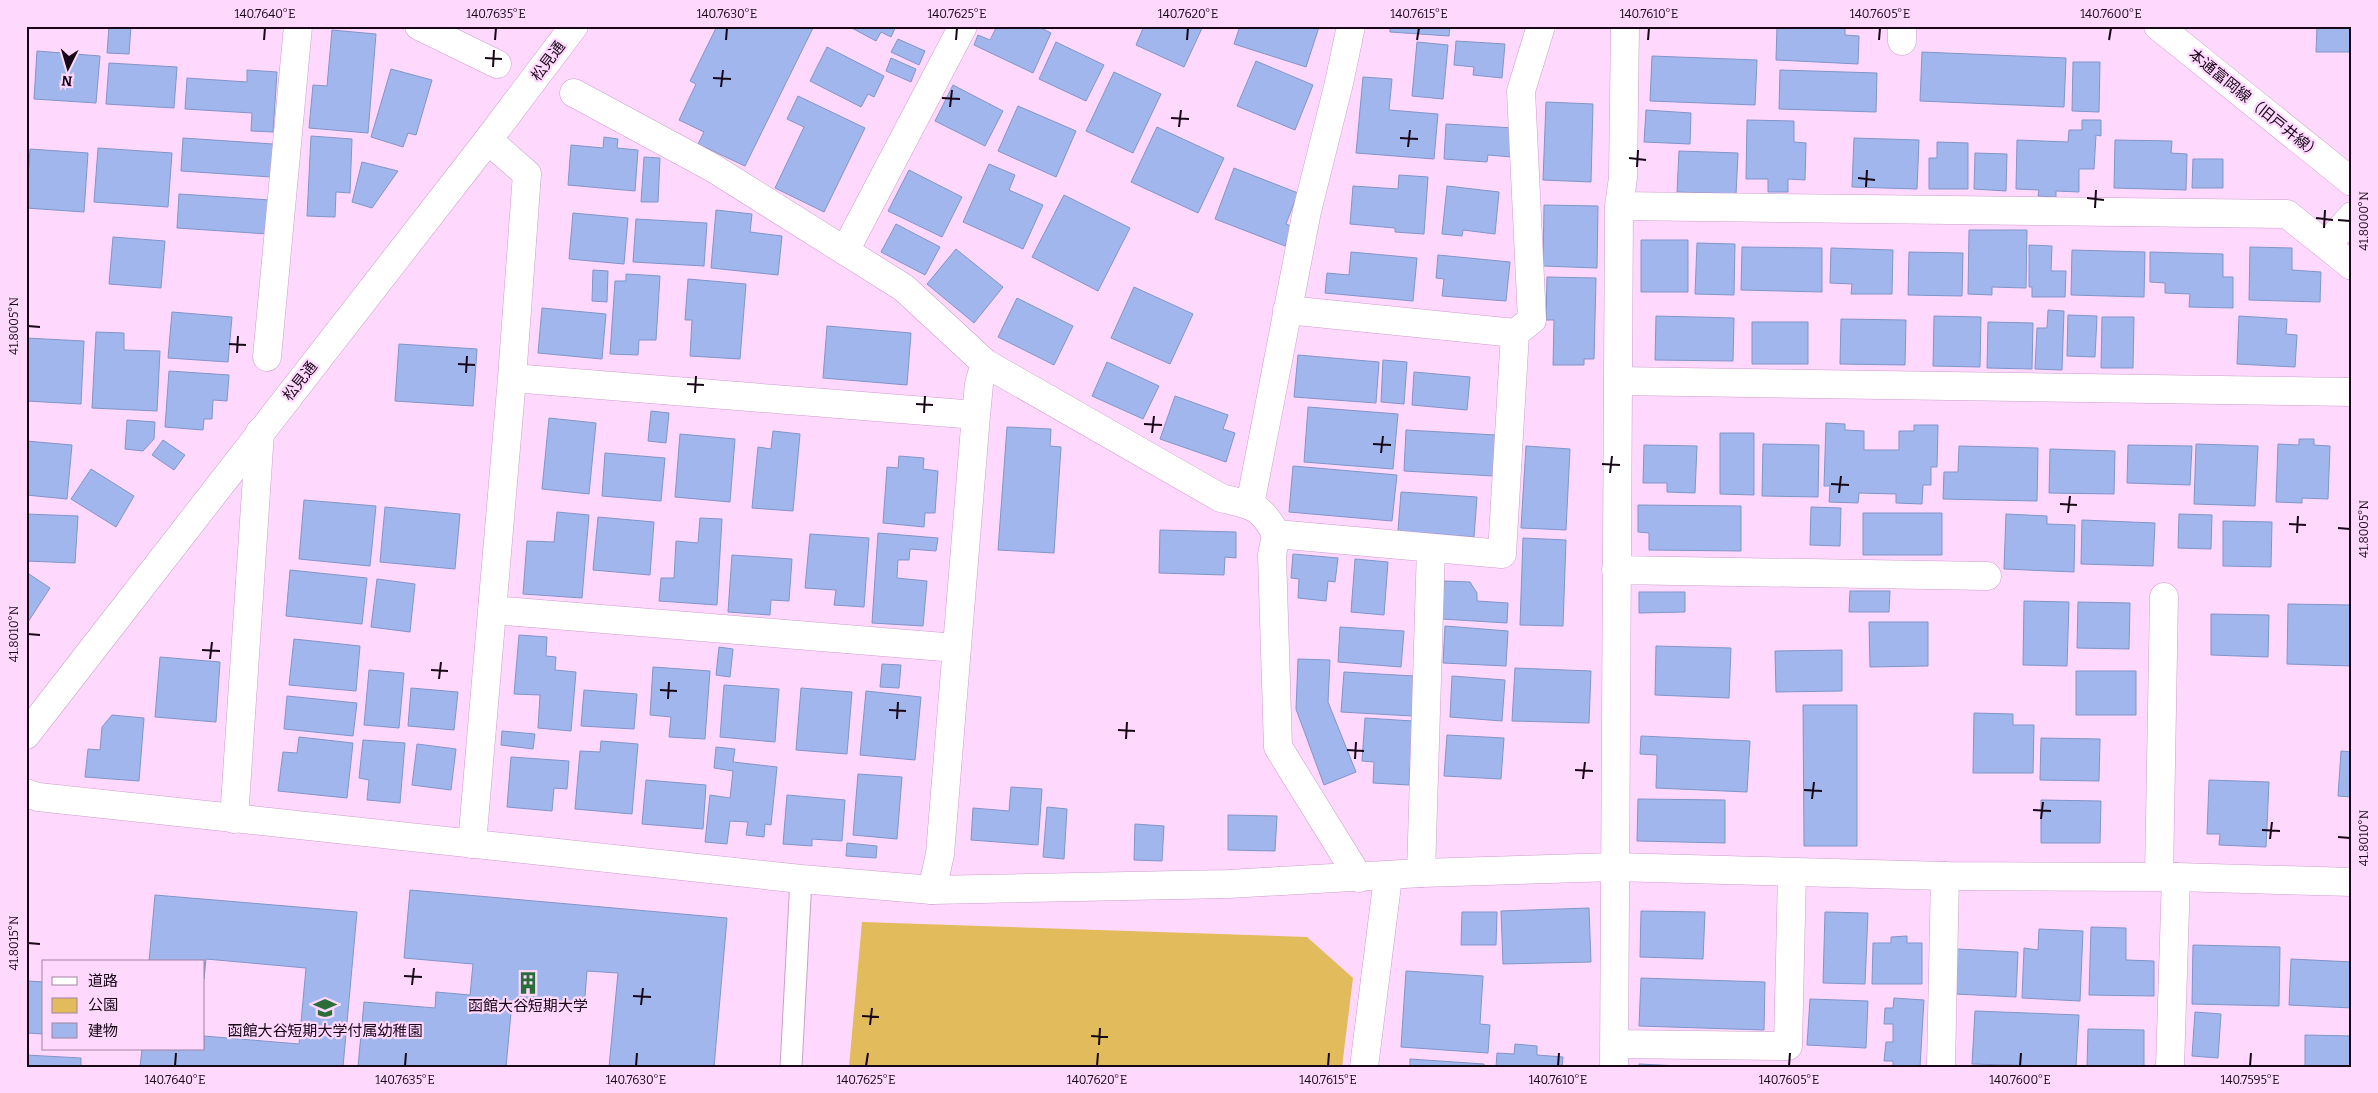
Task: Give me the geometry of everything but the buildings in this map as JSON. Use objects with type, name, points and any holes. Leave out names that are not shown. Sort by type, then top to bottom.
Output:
[{"type":"street","points":[[267,357],[298,26]]},
{"type":"street","points":[[419,26],[497,64]]},
{"type":"street","points":[[844,252],[963,26]]},
{"type":"street","points":[[1250,504],[1307,211],[1339,83],[1351,26]]},
{"type":"street","points":[[1287,310],[1514,333],[1532,320],[1522,91],[1540,26]]},
{"type":"street","points":[[1625,26],[1623,178],[1619,206],[1614,1056],[1788,1046],[1792,872]]},
{"type":"street","name":"本通富岡線（旧戸井線）","points":[[2158,26],[2352,182]]},
{"type":"street","name":"松見通","points":[[26,735],[488,140],[566,31]]},
{"type":"street","points":[[574,93],[713,168],[904,288],[985,363],[1222,498],[1250,504],[1267,516],[1276,534],[1272,555],[1278,747],[1359,878]]},
{"type":"street","points":[[472,844],[512,378],[526,174],[488,140]]},
{"type":"street","points":[[1619,206],[2287,214],[2352,266]]},
{"type":"street","points":[[2327,245],[2352,216]]},
{"type":"street","points":[[1276,534],[1502,554],[1514,333]]},
{"type":"street","points":[[932,890],[940,854],[976,415],[979,384],[985,363]]},
{"type":"street","points":[[512,378],[976,415]]},
{"type":"street","points":[[1618,381],[2352,392]]},
{"type":"street","points":[[234,819],[260,432]]},
{"type":"street","points":[[1421,873],[1431,548]]},
{"type":"street","points":[[1616,570],[1987,576]]},
{"type":"street","points":[[2164,598],[2170,1067]]},
{"type":"street","points":[[492,610],[956,648]]},
{"type":"street","points":[[26,793],[38,797],[234,819],[801,879],[932,890],[1228,884],[1388,877],[1421,873],[1614,868],[1946,876],[2168,876],[2352,882]]},
{"type":"street","points":[[1941,1067],[1946,876]]},
{"type":"street","points":[[1364,1067],[1388,877]]},
{"type":"lane","points":[[791,1067],[801,879]]},
{"type":"green space","points":[[862,922],[1307,937],[1353,978],[1342,1067],[849,1067]]},
{"type":"place","name":"函館大谷短期大学","points":[[528,983]]},
{"type":"place","name":"函館大谷短期大学付属幼稚園","points":[[325,1008]]}]
